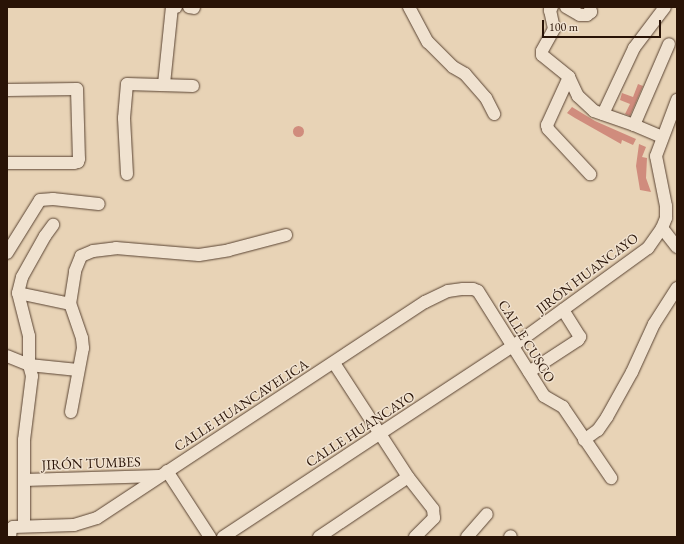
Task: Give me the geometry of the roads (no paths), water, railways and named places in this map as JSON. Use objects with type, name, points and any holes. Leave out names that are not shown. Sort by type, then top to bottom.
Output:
[{"type":"street","points":[[164,84],[172,8],[176,7]]},
{"type":"street","points":[[409,7],[428,42],[453,67],[465,74],[486,98],[494,114]]},
{"type":"street","points":[[552,7],[550,10],[554,30],[542,51],[542,55],[569,77],[578,96],[594,111],[634,125],[662,137]]},
{"type":"street","points":[[566,7],[580,15],[587,15],[591,12],[590,7]]},
{"type":"street","points":[[603,114],[634,48],[665,7]]},
{"type":"street","points":[[634,125],[669,44]]},
{"type":"street","points":[[569,77],[547,125],[548,129],[590,174]]},
{"type":"street","points":[[127,174],[124,118],[127,84],[193,86]]},
{"type":"street","points":[[7,90],[78,90],[78,162],[7,163]]},
{"type":"street","name":"JIRÓN HUANCAYO","points":[[513,346],[648,248],[662,228],[666,218],[666,206],[656,156],[677,100]]},
{"type":"street","points":[[7,253],[40,200],[53,199],[98,204]]},
{"type":"street","points":[[15,530],[24,480],[24,440],[32,376],[29,365],[30,336],[18,293],[22,277],[52,226]]},
{"type":"street","points":[[662,228],[677,247]]},
{"type":"street","points":[[71,412],[83,348],[82,338],[70,304],[76,271],[81,256],[93,251],[116,248],[199,255],[229,250],[286,235]]},
{"type":"street","name":"CALLE HUANCAVELICA","points":[[15,530],[74,525],[88,522],[101,516],[430,298],[455,290],[469,288],[478,291]]},
{"type":"street","points":[[584,440],[598,430],[607,418],[632,372],[654,324],[677,288]]},
{"type":"street","name":"CALLE CUSCO","points":[[478,291],[544,396],[563,407],[611,478]]},
{"type":"street","points":[[18,293],[70,304]]},
{"type":"street","points":[[529,372],[578,340],[580,336],[563,310]]},
{"type":"street","name":"CALLE HUANCAYO","points":[[223,537],[513,346]]},
{"type":"street","points":[[7,356],[29,365],[78,370]]},
{"type":"street","points":[[334,362],[378,434],[408,477],[433,509],[434,518],[415,537]]},
{"type":"street","points":[[163,474],[210,537]]},
{"type":"street","name":"JIRÓN TUMBES","points":[[24,480],[163,474]]},
{"type":"street","points":[[319,537],[408,477]]},
{"type":"street","points":[[467,537],[487,514]]}]
